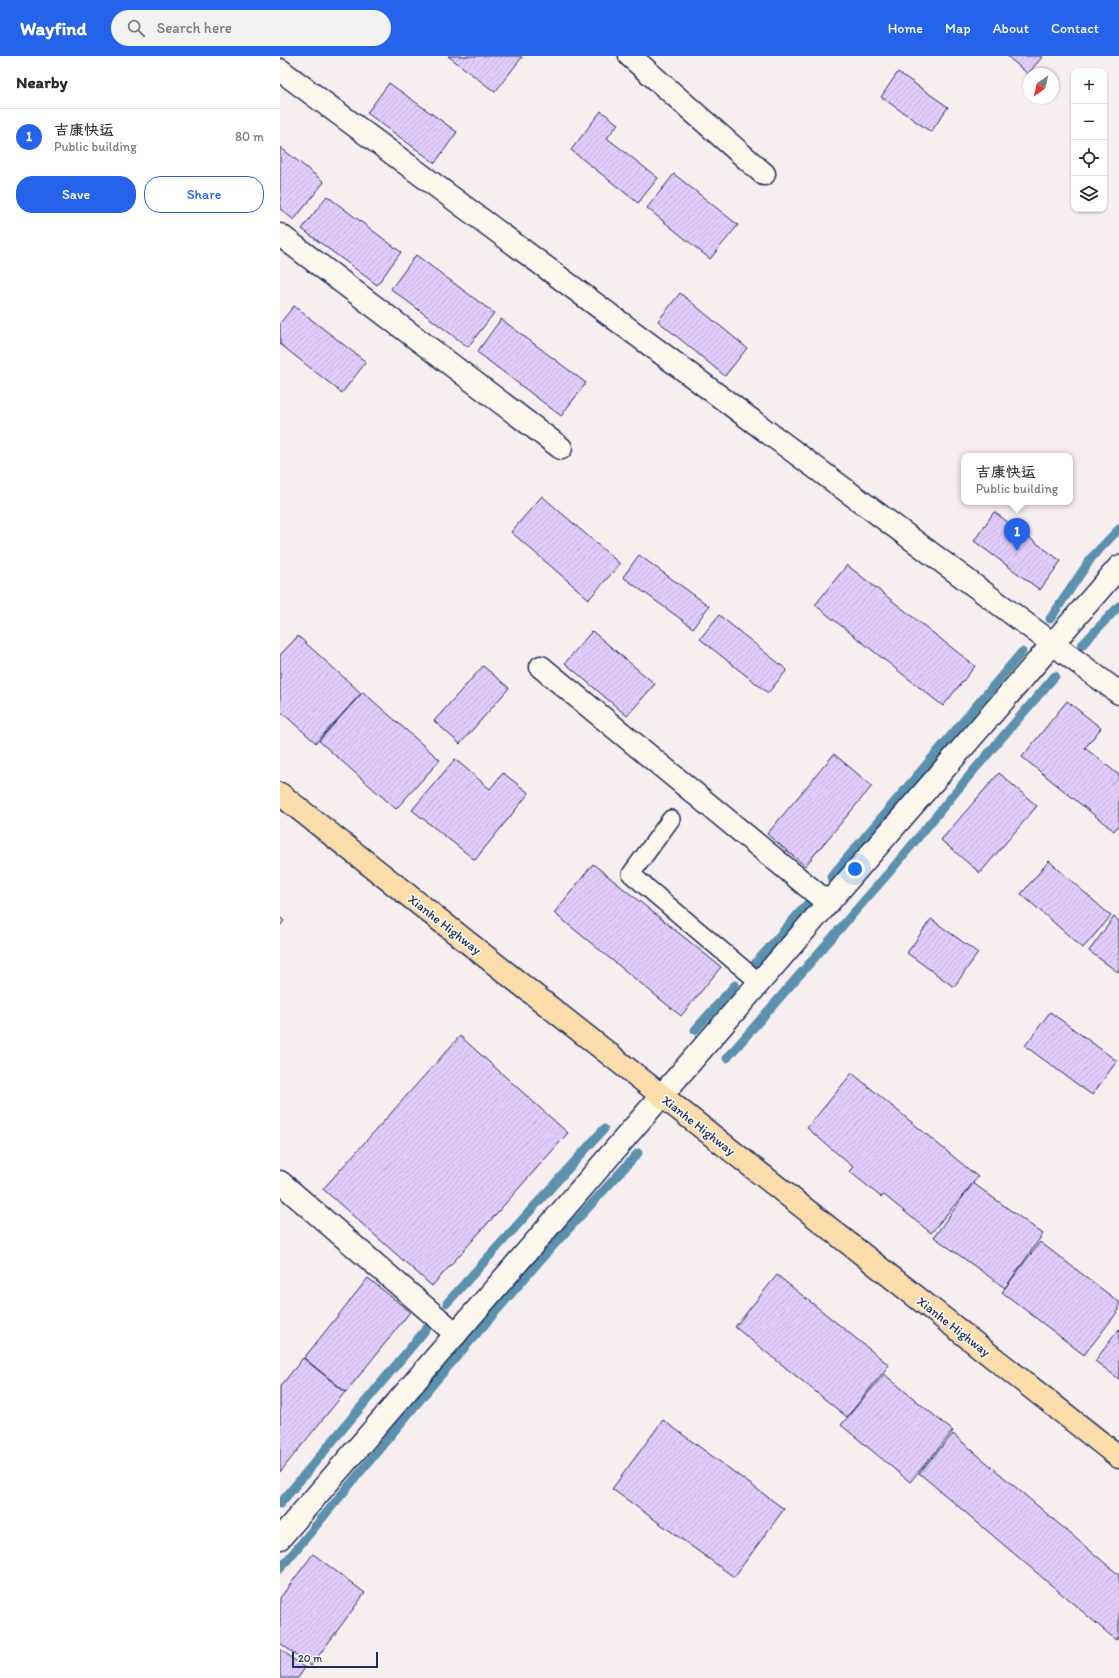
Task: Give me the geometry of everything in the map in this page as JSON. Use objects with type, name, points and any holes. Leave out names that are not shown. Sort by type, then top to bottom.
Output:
[{"type":"main road","name":"Xianhe Highway","points":[[280,794],[1119,1457]]},
{"type":"street","points":[[630,56],[764,174]]},
{"type":"street","points":[[280,70],[1119,693]]},
{"type":"street","points":[[280,235],[561,448]]},
{"type":"street","points":[[280,1538],[1119,567]]},
{"type":"street","points":[[541,667],[828,903]]},
{"type":"street","points":[[280,1182],[456,1334]]},
{"type":"lane","points":[[671,819],[631,874],[759,982]]},
{"type":"building","points":[[448,56],[520,56],[522,57],[495,92]]},
{"type":"building","points":[[1007,56],[1043,56],[1033,68],[1023,68],[1023,70]]},
{"type":"building","points":[[898,72],[948,107],[931,132],[881,97]]},
{"type":"building","points":[[389,83],[457,132],[435,163],[367,113]]},
{"type":"building","points":[[601,111],[618,124],[607,138],[658,178],[638,203],[571,150]]},
{"type":"building","points":[[280,147],[324,182],[294,220],[280,209]]},
{"type":"building","points":[[674,174],[738,225],[710,259],[647,208]]},
{"type":"building","points":[[327,196],[401,252],[377,285],[302,229]]},
{"type":"building","points":[[416,255],[494,313],[468,347],[391,289]]},
{"type":"building","points":[[680,293],[747,348],[725,376],[658,321]]},
{"type":"building","points":[[294,306],[366,362],[342,393],[280,344],[280,323]]},
{"type":"building","points":[[501,319],[586,383],[561,416],[477,352]]},
{"type":"building","points":[[542,496],[620,564],[589,599],[511,532]]},
{"type":"building","points":[[994,512],[1061,561],[1040,590],[974,541]]},
{"type":"building","points":[[639,555],[709,606],[693,628],[623,577]]},
{"type":"building","points":[[847,565],[975,666],[943,706],[815,605]]},
{"type":"building","points":[[719,615],[787,670],[768,693],[700,639]]},
{"type":"building","points":[[592,631],[655,684],[627,716],[565,663]]},
{"type":"building","points":[[298,636],[361,693],[316,743],[280,711],[280,655]]},
{"type":"building","points":[[483,666],[509,688],[460,744],[434,721]]},
{"type":"building","points":[[363,692],[440,760],[396,809],[319,741]]},
{"type":"building","points":[[1067,701],[1101,728],[1085,748],[1119,775],[1119,824],[1114,831],[1022,757]]},
{"type":"building","points":[[834,754],[872,786],[805,866],[767,834]]},
{"type":"building","points":[[455,759],[490,789],[503,773],[529,793],[475,860],[412,810]]},
{"type":"building","points":[[999,773],[1037,806],[980,873],[941,840]]},
{"type":"building","points":[[1049,861],[1111,916],[1083,948],[1021,894]]},
{"type":"building","points":[[593,864],[721,967],[681,1016],[554,913]]},
{"type":"building","points":[[280,917],[284,921],[280,926]]},
{"type":"building","points":[[1114,917],[1119,921],[1119,973],[1089,951]]},
{"type":"building","points":[[931,919],[978,953],[954,987],[907,953]]},
{"type":"building","points":[[1050,1012],[1117,1061],[1092,1095],[1025,1046]]},
{"type":"building","points":[[460,1036],[568,1133],[432,1286],[323,1189]]},
{"type":"building","points":[[852,1073],[978,1177],[931,1233],[884,1195],[881,1197],[849,1171],[853,1167],[807,1128]]},
{"type":"building","points":[[973,1183],[1043,1234],[1005,1288],[934,1237]]},
{"type":"building","points":[[1040,1242],[1119,1302],[1119,1310],[1084,1355],[1002,1292]]},
{"type":"building","points":[[777,1275],[889,1365],[847,1417],[735,1327]]},
{"type":"building","points":[[368,1278],[410,1312],[346,1392],[304,1358]]},
{"type":"building","points":[[1119,1329],[1119,1379],[1095,1361]]},
{"type":"building","points":[[303,1358],[345,1392],[280,1472],[280,1387]]},
{"type":"building","points":[[884,1374],[953,1431],[910,1482],[841,1425]]},
{"type":"building","points":[[663,1420],[784,1509],[734,1577],[612,1489]]},
{"type":"building","points":[[953,1434],[1119,1575],[1119,1636],[1116,1640],[919,1473]]},
{"type":"building","points":[[313,1554],[365,1593],[311,1666],[280,1643],[280,1598]]},
{"type":"building","points":[[280,1649],[305,1668],[298,1678],[280,1678]]},
{"type":"waterway","points":[[1050,619],[1092,557],[1119,529]]},
{"type":"waterway","points":[[1081,646],[1119,606]]},
{"type":"waterway","points":[[831,877],[1022,652]]},
{"type":"waterway","points":[[727,1058],[892,869],[1055,676]]},
{"type":"waterway","points":[[754,965],[807,904]]},
{"type":"waterway","points":[[695,1030],[735,985]]},
{"type":"waterway","points":[[447,1303],[604,1129]]},
{"type":"waterway","points":[[280,1569],[434,1383],[542,1258],[638,1153]]},
{"type":"waterway","points":[[280,1504],[427,1328]]},
{"type":"place","name":"吉康快运","points":[[1017,551]]}]
